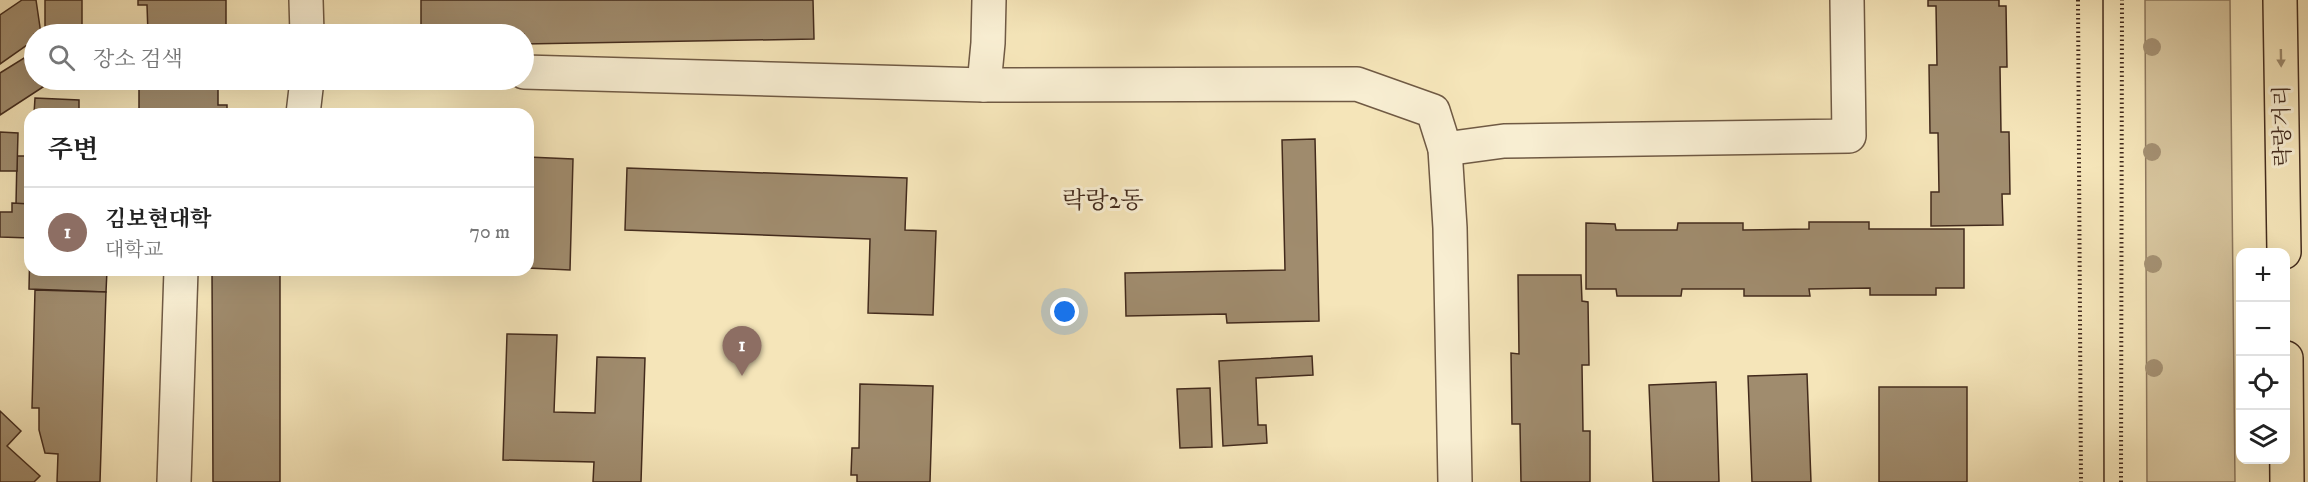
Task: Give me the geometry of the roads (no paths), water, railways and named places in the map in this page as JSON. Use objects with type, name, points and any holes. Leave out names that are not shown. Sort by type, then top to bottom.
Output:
[{"type":"main road","name":"락랑거리","points":[[2280,0],[2284,248]]},
{"type":"main road","points":[[2287,410],[2288,482]]},
{"type":"street","points":[[306,0],[307,24]]},
{"type":"street","points":[[984,85],[989,0]]},
{"type":"street","points":[[1445,148],[1504,141],[1849,136],[1847,0]]},
{"type":"street","points":[[534,72],[984,85],[1357,84],[1433,111],[1445,148],[1450,228],[1455,482]]},
{"type":"street","points":[[304,108],[306,90]]},
{"type":"street","points":[[174,482],[181,276]]},
{"type":"tram line","points":[[2103,0],[2104,482]]},
{"type":"place","name":"김보현대학","points":[[742,376]]},
{"type":"district","name":"락랑2동","points":[[1103,200]]}]
